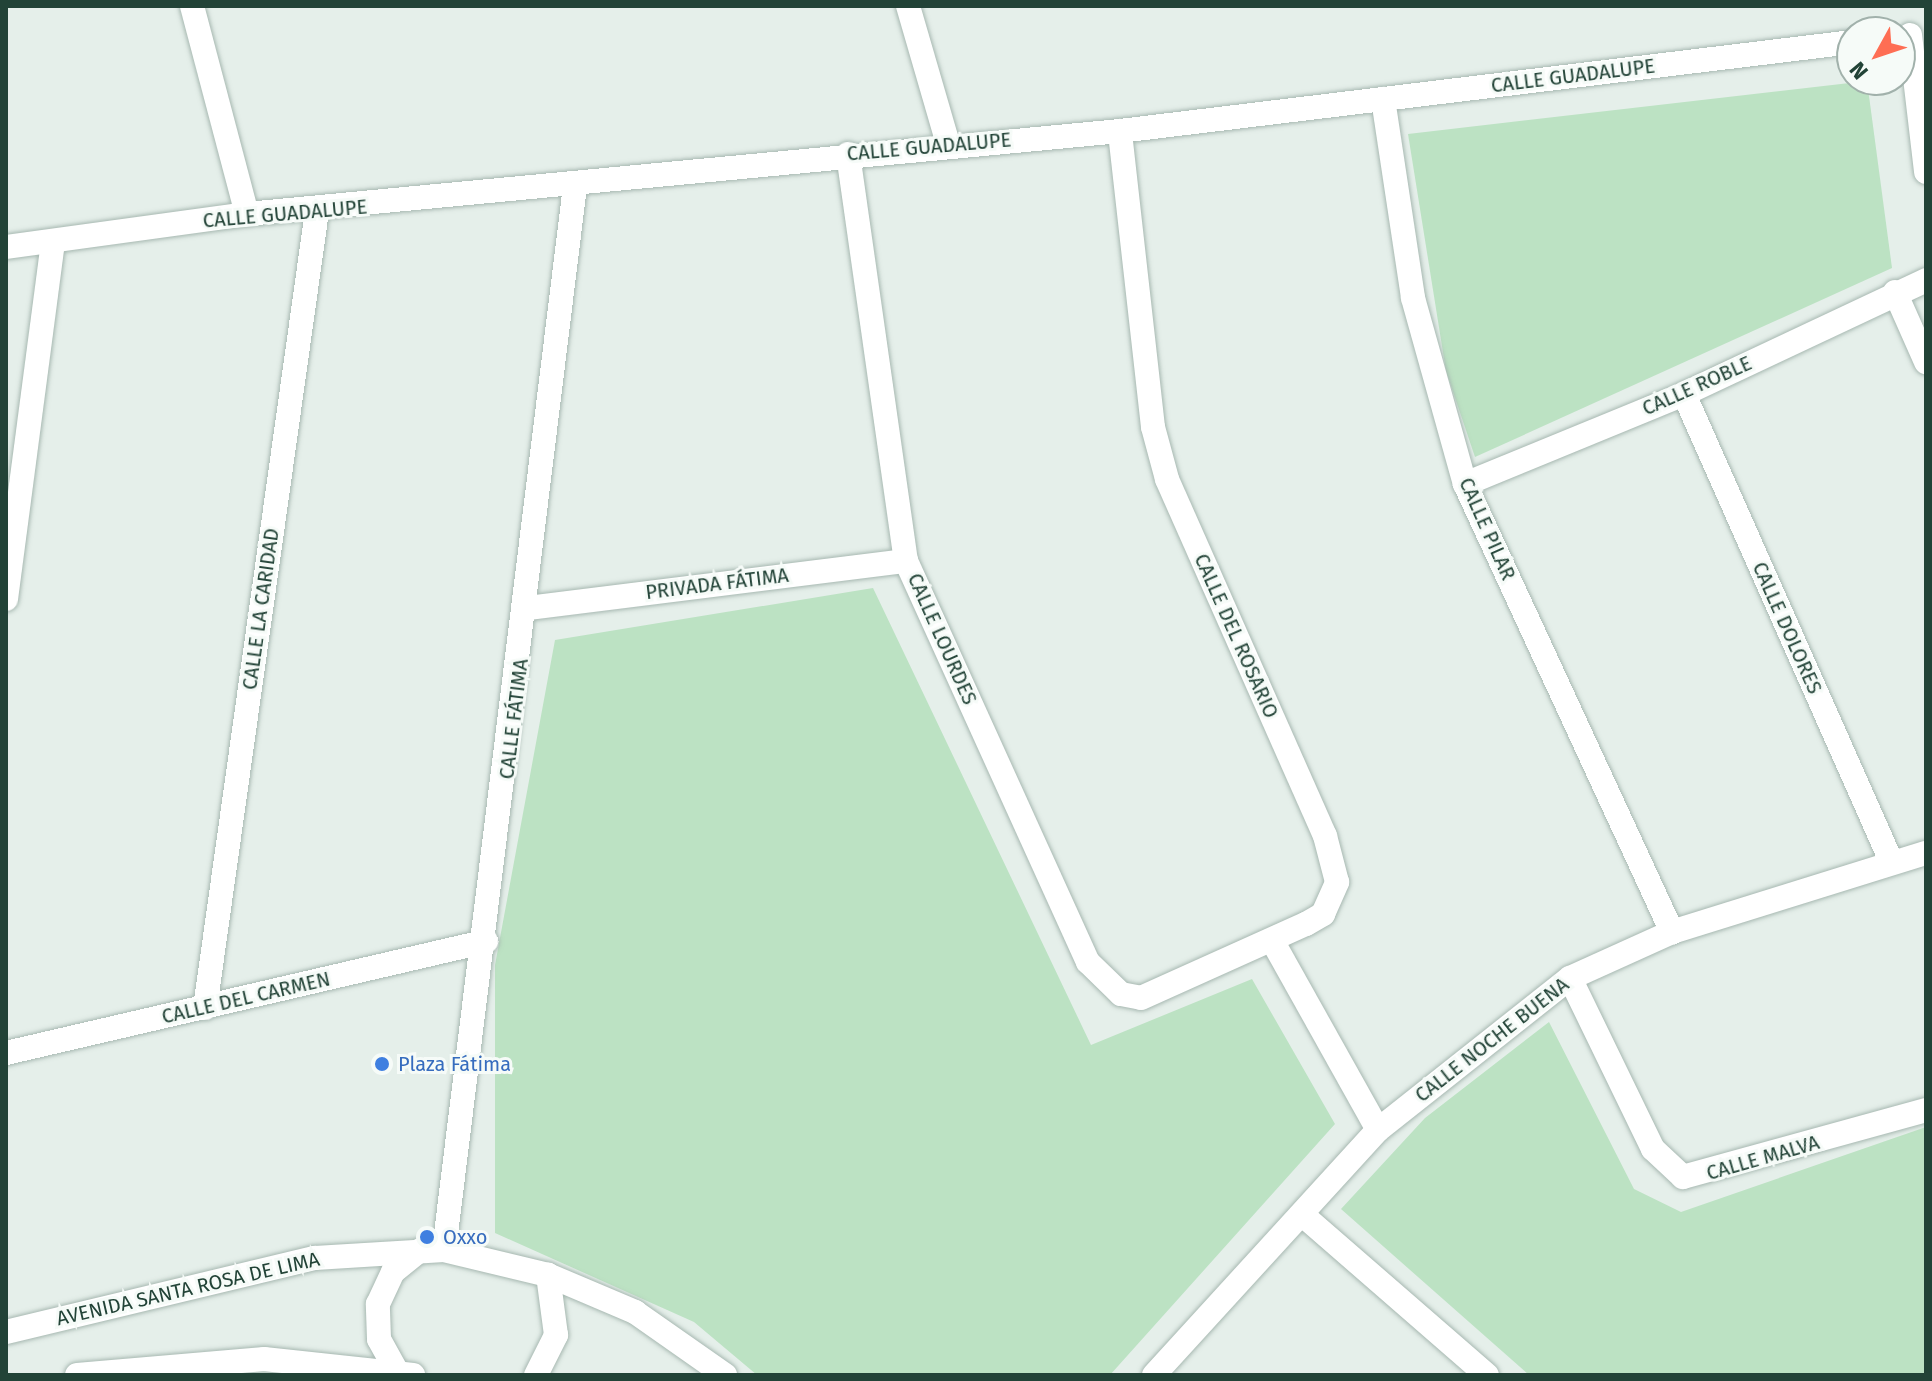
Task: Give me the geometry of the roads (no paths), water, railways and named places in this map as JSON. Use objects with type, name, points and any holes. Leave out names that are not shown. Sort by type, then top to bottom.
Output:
[{"type":"street","points":[[192,6],[247,214]]},
{"type":"street","points":[[908,6],[948,144]]},
{"type":"street","name":"CALLE GUADALUPE","points":[[6,247],[53,243],[247,214],[317,211],[948,144],[1120,131],[1836,44]]},
{"type":"street","points":[[1916,74],[1926,172]]},
{"type":"street","name":"CALLE PILAR","points":[[1383,99],[1413,298],[1465,484],[1672,932]]},
{"type":"street","name":"CALLE DEL ROSARIO","points":[[1120,131],[1153,427],[1167,479],[1334,861],[1337,882],[1323,914],[1273,942],[1161,993],[1121,994]]},
{"type":"street","name":"CALLE LOURDES","points":[[848,154],[906,561],[1088,962],[1121,994]]},
{"type":"street","name":"CALLE FÁTIMA","points":[[432,1250],[486,941],[528,608],[575,186]]},
{"type":"street","name":"CALLE LA CARIDAD","points":[[205,1008],[317,211]]},
{"type":"street","points":[[6,599],[53,243]]},
{"type":"street","name":"CALLE ROBLE","points":[[1465,484],[1684,394],[1926,280]]},
{"type":"street","points":[[1895,292],[1926,362]]},
{"type":"street","name":"CALLE DOLORES","points":[[1684,394],[1891,861]]},
{"type":"street","name":"PRIVADA FÁTIMA","points":[[528,608],[906,561]]},
{"type":"street","name":"CALLE NOCHE BUENA","points":[[1154,1375],[1305,1217],[1378,1130],[1570,978],[1672,932],[1891,861],[1926,853]]},
{"type":"street","name":"CALLE DEL CARMEN","points":[[6,1053],[486,941]]},
{"type":"street","points":[[1273,942],[1378,1130]]},
{"type":"street","name":"CALLE MALVA","points":[[1570,978],[1653,1149],[1683,1177],[1926,1110]]},
{"type":"street","points":[[1305,1217],[1487,1375]]},
{"type":"street","points":[[404,1373],[379,1339],[378,1304],[393,1272],[432,1250]]},
{"type":"street","name":"AVENIDA SANTA ROSA DE LIMA","points":[[6,1332],[315,1258],[432,1250],[548,1275],[635,1312],[725,1375]]},
{"type":"street","points":[[536,1375],[556,1335],[548,1275]]},
{"type":"street","points":[[77,1375],[264,1359],[404,1373]]},
{"type":"place","name":"Plaza Fátima","points":[[382,1064]]},
{"type":"place","name":"Oxxo","points":[[427,1237]]}]
